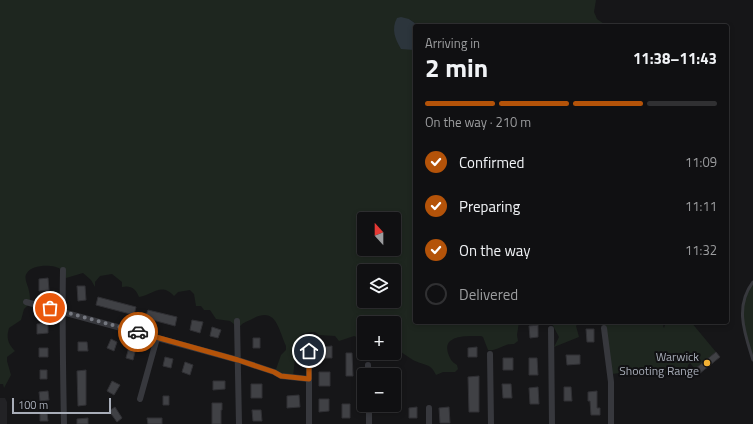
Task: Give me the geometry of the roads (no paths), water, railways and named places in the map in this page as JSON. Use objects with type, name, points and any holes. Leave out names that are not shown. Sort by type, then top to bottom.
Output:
[{"type":"street","points":[[63,270],[62,311],[64,330],[64,424]]},
{"type":"street","points":[[26,302],[238,360],[274,372],[281,376],[309,379]]},
{"type":"street","points":[[237,321],[239,424]]},
{"type":"street","points":[[604,328],[611,382],[611,424]]},
{"type":"street","points":[[551,329],[552,424]]},
{"type":"street","points":[[140,399],[157,338]]},
{"type":"street","points":[[309,351],[309,424]]},
{"type":"street","points":[[490,354],[491,424]]},
{"type":"street","points":[[428,408],[429,424]]},
{"type":"street","points":[[369,412],[369,424]]},
{"type":"lane","points":[[753,282],[745,297],[742,314],[744,330],[753,360]]},
{"type":"place","name":"Warwick Shooting Range","points":[[707,363]]}]
